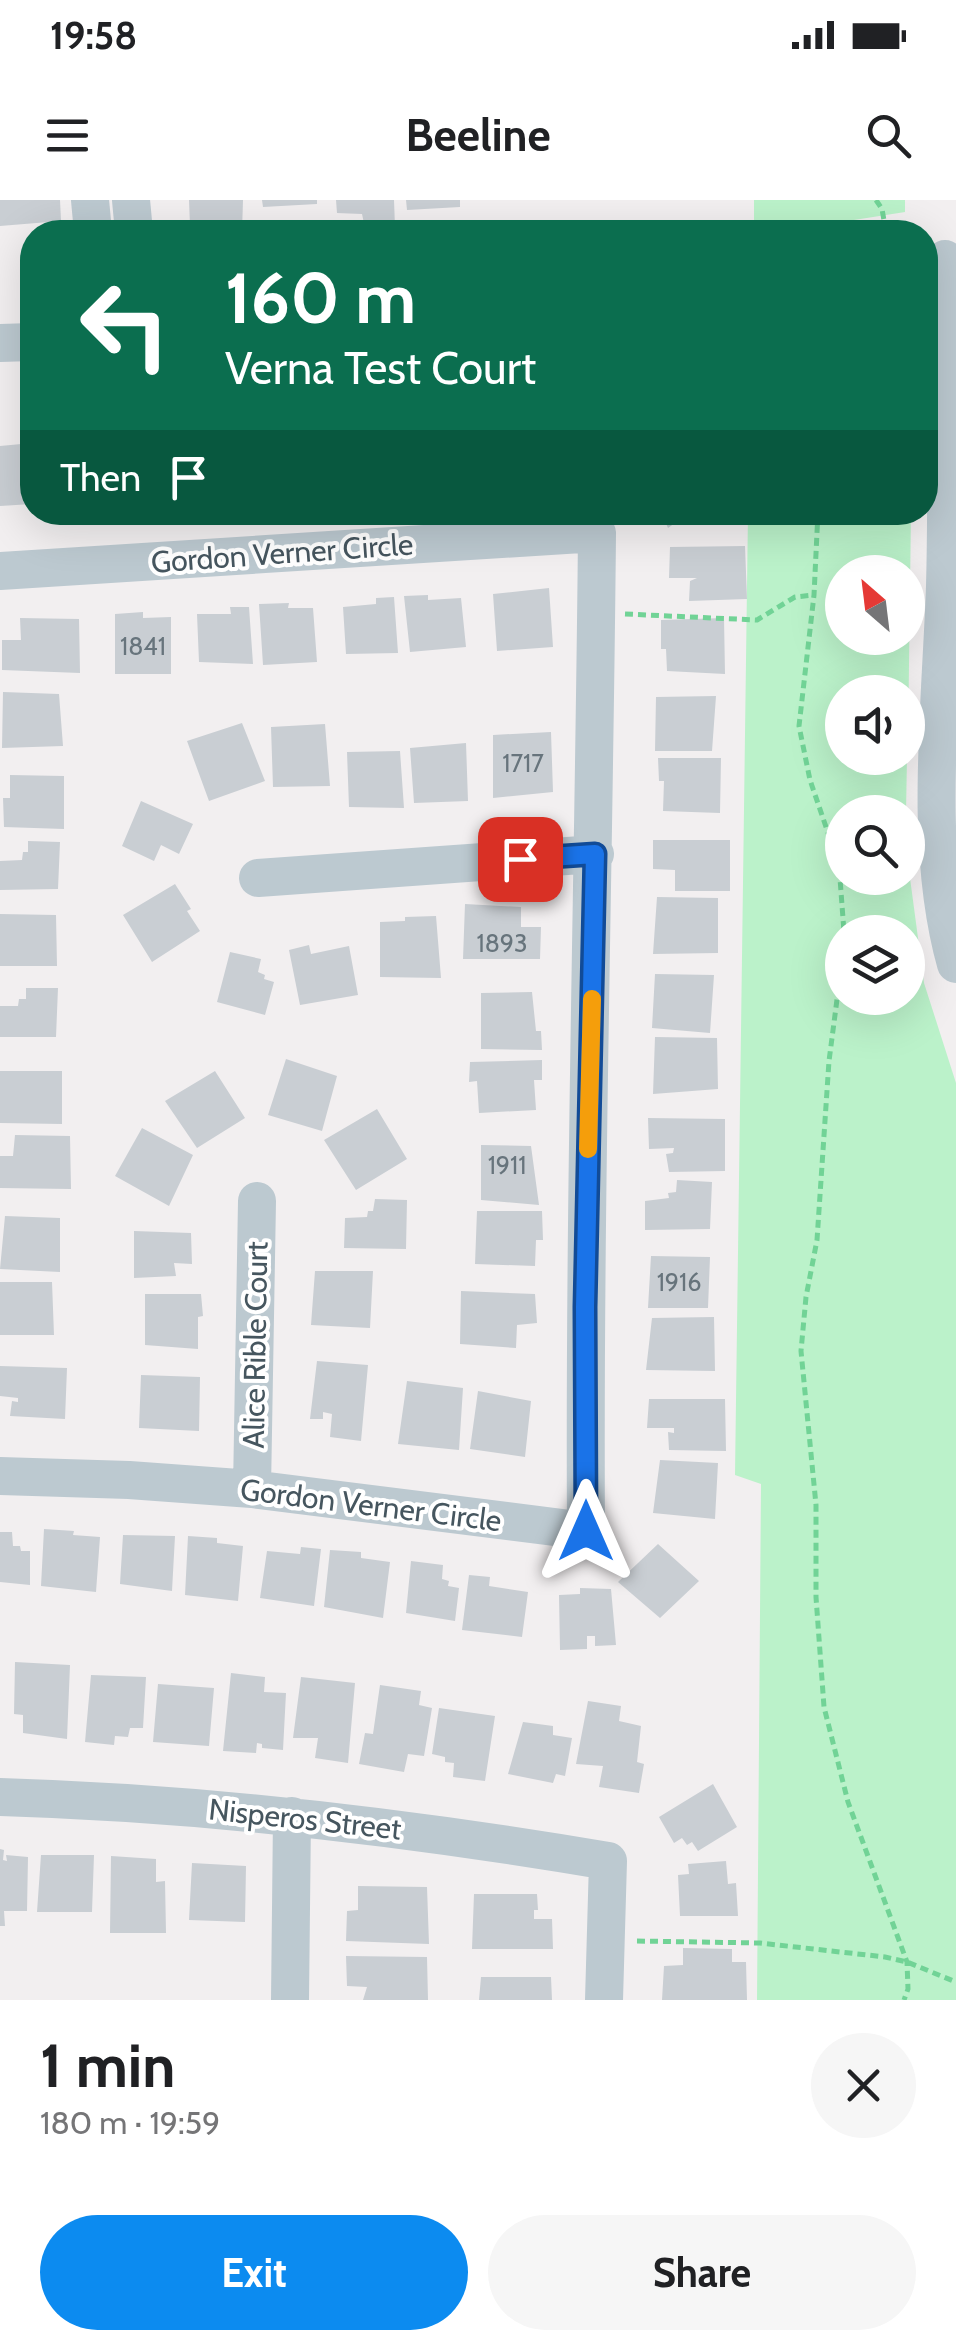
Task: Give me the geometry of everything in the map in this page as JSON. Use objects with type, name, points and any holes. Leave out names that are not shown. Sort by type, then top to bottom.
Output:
[{"type":"street","points":[[942,260],[952,485],[938,865],[946,930],[956,964]]},
{"type":"street","name":"Gordon Verner Circle","points":[[0,571],[598,533],[585,1287],[586,1531],[392,1504],[252,1490],[129,1480],[0,1476]]},
{"type":"street","points":[[258,878],[595,854]]},
{"type":"street","name":"Alice Rible Court","points":[[252,1490],[257,1200]]},
{"type":"street","name":"Nisperos Street","points":[[0,1797],[292,1816],[466,1837],[608,1861],[604,1940]]},
{"type":"street","points":[[290,2000],[292,1816]]},
{"type":"street","points":[[604,1940],[604,2000]]},
{"type":"path","points":[[817,525],[799,726],[810,780],[839,865],[844,915]]},
{"type":"path","points":[[597,614],[757,620],[795,598],[814,594]]},
{"type":"path","points":[[834,1015],[816,1240],[802,1351],[816,1505],[816,1597],[824,1708],[848,1802],[907,1962],[908,1989],[904,2000]]},
{"type":"path","points":[[604,1940],[760,1943],[907,1962],[956,1982]]},
{"type":"green space","points":[[754,200],[905,200],[905,212],[854,220],[754,220]]},
{"type":"green space","points":[[748,525],[911,525],[910,555],[825,555],[825,655],[909,655],[909,675],[825,675],[825,775],[907,775],[906,795],[825,795],[825,895],[912,895],[915,915],[825,915],[825,1015],[925,1015],[925,986],[956,1083],[956,2000],[757,2000],[761,1484],[735,1475]]},
{"type":"building","points":[[0,200],[60,200],[61,220],[20,220],[20,224],[0,226]]},
{"type":"building","points":[[189,200],[243,200],[242,220],[190,220]]},
{"type":"building","points":[[262,200],[317,200],[317,204],[263,207]]},
{"type":"building","points":[[336,200],[394,200],[395,220],[363,220],[362,214],[337,213]]},
{"type":"building","points":[[406,200],[460,200],[460,207],[407,210]]},
{"type":"building","points":[[20,444],[20,505],[0,506],[0,446]]},
{"type":"building","points":[[745,546],[747,599],[689,601],[690,581],[697,578],[669,578],[670,547]]},
{"type":"building","points":[[549,588],[553,647],[497,651],[493,594]]},
{"type":"building","points":[[428,595],[428,600],[461,598],[466,647],[410,652],[404,596]]},
{"type":"building","points":[[394,597],[398,653],[346,654],[343,607],[376,604],[376,598]]},
{"type":"building","points":[[289,603],[288,608],[313,608],[317,662],[263,665],[259,604]]},
{"type":"building","points":[[230,607],[249,607],[253,664],[199,662],[197,614],[231,614]]},
{"type":"building","points":[[143,612],[143,618],[171,617],[171,674],[115,674],[115,614]]},
{"type":"building","points":[[20,618],[79,619],[80,673],[2,670],[2,640],[21,640]]},
{"type":"building","points":[[724,618],[725,674],[667,671],[666,649],[661,649],[661,620]]},
{"type":"building","points":[[3,692],[59,694],[63,746],[2,748]]},
{"type":"building","points":[[716,696],[712,751],[655,751],[656,697]]},
{"type":"building","points":[[242,723],[265,781],[209,801],[187,741]]},
{"type":"building","points":[[325,724],[330,786],[273,787],[271,727]]},
{"type":"building","points":[[551,732],[553,792],[493,798],[493,735]]},
{"type":"building","points":[[466,743],[468,801],[414,803],[410,748]]},
{"type":"building","points":[[400,751],[404,808],[349,807],[347,752]]},
{"type":"building","points":[[658,758],[721,758],[720,813],[663,811],[664,781],[659,781]]},
{"type":"building","points":[[10,775],[64,776],[64,829],[4,827],[3,798],[10,798]]},
{"type":"building","points":[[141,801],[193,824],[179,854],[161,845],[154,861],[122,846]]},
{"type":"building","points":[[653,840],[730,840],[730,891],[675,891],[675,870],[653,869]]},
{"type":"building","points":[[28,841],[60,842],[58,889],[0,890],[0,861],[22,860],[23,852],[28,852]]},
{"type":"building","points":[[175,884],[200,931],[152,962],[123,915]]},
{"type":"building","points":[[657,897],[718,898],[718,953],[653,954]]},
{"type":"building","points":[[465,904],[521,907],[521,927],[541,927],[540,959],[463,959]]},
{"type":"building","points":[[0,914],[56,915],[57,966],[0,966]]},
{"type":"building","points":[[436,916],[441,978],[380,977],[380,922]]},
{"type":"building","points":[[309,945],[311,954],[349,946],[358,995],[300,1005],[289,950]]},
{"type":"building","points":[[230,952],[261,959],[258,972],[274,982],[265,1015],[217,1002]]},
{"type":"building","points":[[655,974],[714,975],[710,1033],[652,1028]]},
{"type":"building","points":[[26,988],[58,988],[56,1037],[0,1037],[0,1006],[18,1006],[19,999],[26,999]]},
{"type":"building","points":[[532,992],[542,1050],[481,1049],[481,993]]},
{"type":"building","points":[[655,1037],[717,1038],[718,1089],[653,1094]]},
{"type":"building","points":[[286,1059],[337,1076],[322,1131],[268,1115]]},
{"type":"building","points":[[542,1060],[542,1080],[534,1080],[536,1110],[479,1113],[477,1081],[469,1082],[470,1062]]},
{"type":"building","points":[[0,1071],[62,1071],[62,1124],[0,1123]]},
{"type":"building","points":[[215,1071],[245,1118],[197,1148],[165,1101]]},
{"type":"building","points":[[377,1109],[407,1159],[356,1190],[324,1140]]},
{"type":"building","points":[[648,1118],[725,1119],[725,1171],[669,1172],[666,1154],[673,1153],[674,1148],[649,1149]]},
{"type":"building","points":[[142,1128],[193,1155],[169,1206],[115,1176]]},
{"type":"building","points":[[15,1135],[70,1136],[71,1189],[0,1188],[0,1156],[13,1156]]},
{"type":"building","points":[[481,1145],[531,1146],[539,1205],[481,1200]]},
{"type":"building","points":[[677,1180],[712,1182],[710,1229],[645,1230],[645,1201],[669,1198],[668,1193],[676,1192]]},
{"type":"building","points":[[375,1199],[407,1200],[406,1249],[344,1248],[345,1218],[367,1217],[368,1211],[373,1211]]},
{"type":"building","points":[[477,1211],[542,1211],[543,1240],[536,1240],[535,1266],[475,1264]]},
{"type":"building","points":[[5,1216],[60,1218],[60,1272],[0,1269]]},
{"type":"building","points":[[134,1231],[191,1233],[192,1264],[174,1263],[176,1276],[134,1278]]},
{"type":"building","points":[[651,1256],[710,1257],[708,1308],[648,1308]]},
{"type":"building","points":[[315,1271],[373,1271],[370,1328],[311,1325]]},
{"type":"building","points":[[0,1282],[52,1282],[54,1335],[0,1335]]},
{"type":"building","points":[[461,1291],[535,1294],[537,1323],[517,1325],[516,1348],[460,1344]]},
{"type":"building","points":[[145,1294],[201,1294],[203,1316],[198,1317],[198,1349],[145,1345]]},
{"type":"building","points":[[714,1317],[715,1371],[646,1370],[652,1318]]},
{"type":"building","points":[[317,1361],[368,1365],[361,1441],[330,1437],[332,1414],[323,1412],[323,1419],[310,1419]]},
{"type":"building","points":[[0,1366],[67,1368],[65,1419],[10,1416],[12,1401],[18,1402],[18,1398],[0,1396]]},
{"type":"building","points":[[141,1375],[200,1377],[199,1431],[139,1428]]},
{"type":"building","points":[[407,1381],[463,1388],[459,1450],[398,1444]]},
{"type":"building","points":[[478,1391],[531,1401],[525,1457],[470,1449]]},
{"type":"building","points":[[649,1399],[725,1399],[726,1451],[669,1450],[668,1432],[674,1433],[674,1428],[647,1428]]},
{"type":"building","points":[[660,1460],[718,1463],[715,1519],[653,1513]]},
{"type":"building","points":[[44,1529],[100,1537],[96,1592],[41,1586]]},
{"type":"building","points":[[0,1532],[12,1532],[13,1546],[30,1551],[30,1585],[0,1582]]},
{"type":"building","points":[[123,1535],[175,1536],[172,1591],[120,1584]]},
{"type":"building","points":[[188,1536],[217,1538],[217,1543],[243,1546],[238,1601],[185,1595]]},
{"type":"building","points":[[658,1544],[699,1581],[660,1618],[618,1582]]},
{"type":"building","points":[[301,1547],[321,1549],[314,1606],[260,1598],[267,1551],[300,1554]]},
{"type":"building","points":[[330,1550],[361,1552],[361,1558],[390,1562],[383,1618],[324,1607]]},
{"type":"building","points":[[411,1561],[443,1565],[442,1579],[449,1581],[448,1586],[459,1588],[455,1621],[406,1613]]},
{"type":"building","points":[[469,1575],[490,1577],[489,1586],[528,1592],[522,1637],[462,1630]]},
{"type":"building","points":[[580,1588],[611,1589],[616,1645],[595,1646],[595,1636],[587,1636],[587,1649],[560,1650],[559,1595],[580,1594]]},
{"type":"building","points":[[15,1662],[70,1665],[67,1739],[23,1733],[23,1715],[14,1714]]},
{"type":"building","points":[[231,1673],[265,1677],[264,1692],[286,1693],[283,1750],[262,1748],[257,1743],[256,1753],[223,1751]]},
{"type":"building","points":[[91,1675],[146,1677],[143,1728],[130,1728],[128,1737],[115,1736],[114,1745],[85,1742]]},
{"type":"building","points":[[301,1677],[355,1683],[348,1763],[315,1758],[318,1738],[293,1738]]},
{"type":"building","points":[[158,1684],[214,1688],[209,1746],[153,1742]]},
{"type":"building","points":[[380,1685],[421,1691],[419,1705],[432,1708],[424,1756],[408,1754],[404,1772],[359,1764],[365,1733],[373,1734]]},
{"type":"building","points":[[588,1701],[621,1706],[619,1721],[641,1726],[637,1762],[644,1764],[639,1793],[599,1787],[603,1766],[576,1764]]},
{"type":"building","points":[[439,1708],[495,1716],[485,1781],[453,1777],[454,1763],[432,1754]]},
{"type":"building","points":[[523,1722],[553,1726],[553,1735],[572,1738],[565,1776],[556,1774],[553,1783],[508,1774]]},
{"type":"building","points":[[713,1784],[737,1827],[698,1851],[692,1842],[687,1845],[682,1838],[674,1843],[659,1817]]},
{"type":"building","points":[[0,1849],[4,1850],[3,1860],[7,1861],[6,1855],[28,1857],[27,1911],[4,1911],[5,1926],[0,1926]]},
{"type":"building","points":[[41,1855],[94,1855],[92,1912],[37,1912]]},
{"type":"building","points":[[111,1856],[156,1859],[156,1882],[165,1881],[166,1933],[110,1933]]},
{"type":"building","points":[[726,1861],[728,1884],[736,1883],[738,1916],[680,1916],[678,1875],[689,1874],[688,1864]]},
{"type":"building","points":[[192,1863],[246,1866],[245,1922],[189,1920]]},
{"type":"building","points":[[358,1886],[427,1887],[429,1944],[346,1941],[347,1911],[358,1910]]},
{"type":"building","points":[[474,1894],[537,1894],[534,1919],[552,1919],[553,1949],[472,1949]]},
{"type":"building","points":[[683,1948],[732,1949],[732,1962],[746,1962],[747,2000],[662,2000],[664,1966],[683,1965]]},
{"type":"building","points":[[346,1956],[427,1957],[428,2000],[363,2000],[367,1987],[347,1986]]},
{"type":"building","points":[[481,1977],[551,1977],[552,2000],[479,2000]]},
{"type":"slow traffic","points":[[588,1149],[592,999]]},
{"type":"route","points":[[520,859],[595,854],[585,1307],[586,1531]]}]
